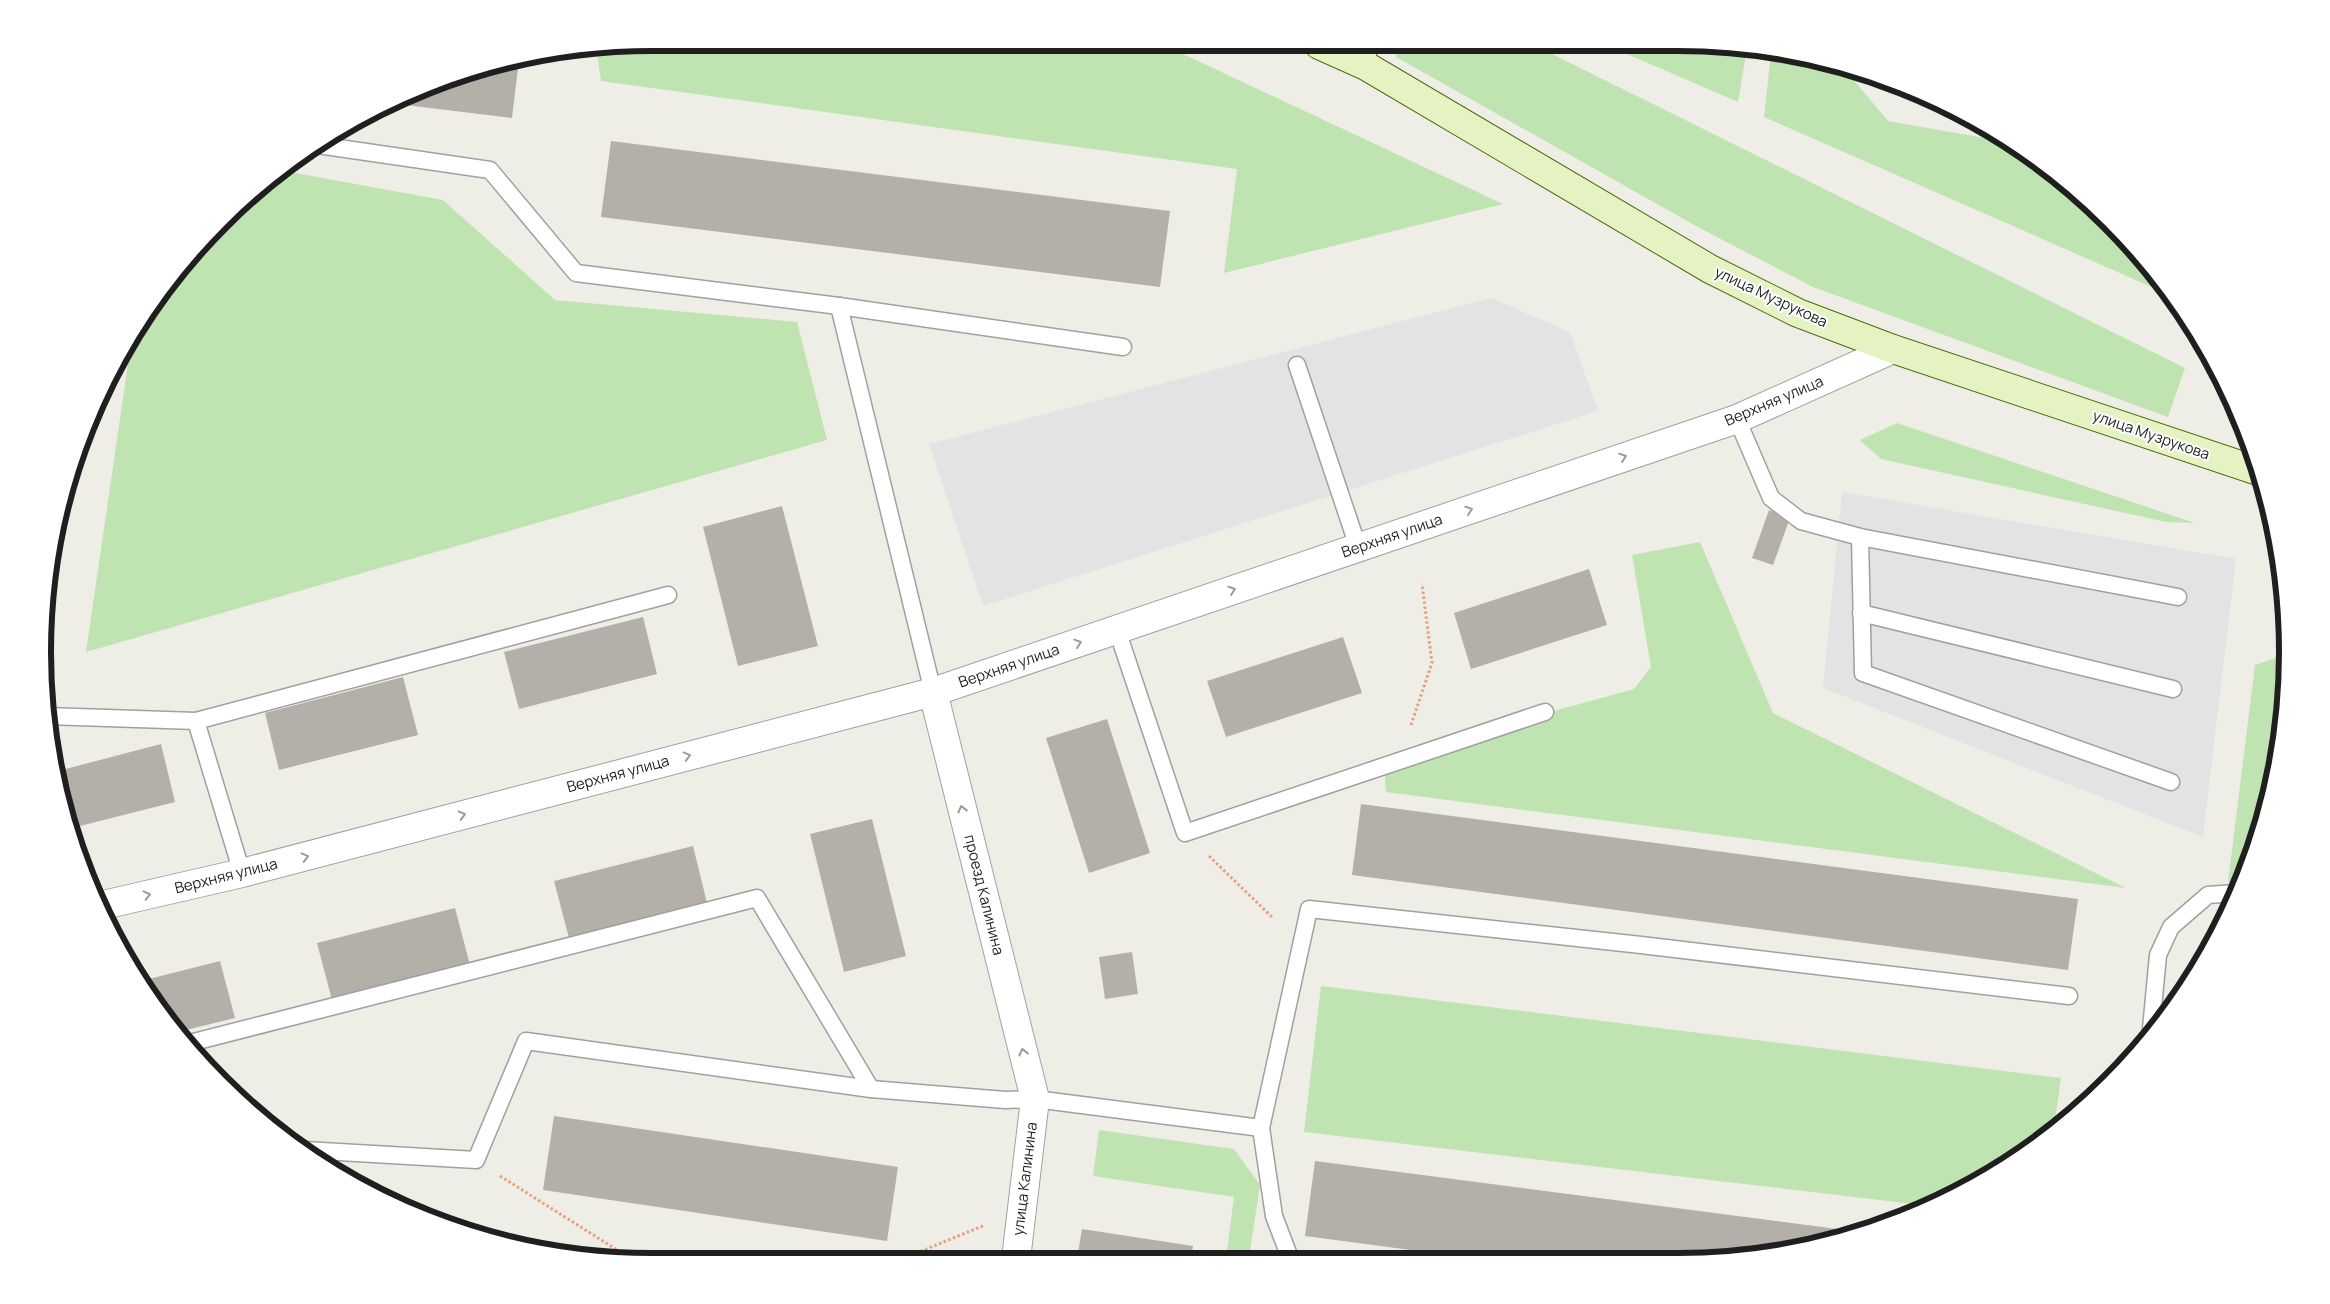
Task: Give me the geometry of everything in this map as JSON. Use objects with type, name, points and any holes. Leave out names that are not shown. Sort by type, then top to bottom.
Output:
[{"type":"street","name":"улица Музрукова","points":[[1346,51],[1368,56],[1710,269],[1798,313],[1894,349],[2250,468]]},
{"type":"street","name":"Верхняя улица","points":[[107,904],[242,873],[933,692],[1737,419],[1894,349]]},
{"type":"street","name":"проезд Калинина","points":[[933,692],[1035,1099]]},
{"type":"street","name":"улица Калинина","points":[[1017,1253],[1035,1099]]},
{"type":"lane","points":[[328,146],[490,170],[576,273],[839,306],[1123,347]]},
{"type":"lane","points":[[839,306],[933,692]]},
{"type":"lane","points":[[1297,365],[1358,547]]},
{"type":"lane","points":[[1737,419],[1771,498],[1801,522],[1860,537],[2178,597]]},
{"type":"lane","points":[[1860,537],[1863,674],[2171,782]]},
{"type":"lane","points":[[55,716],[196,721],[668,595]]},
{"type":"lane","points":[[1861,613],[2173,689]]},
{"type":"lane","points":[[1117,630],[1185,833],[1544,712]]},
{"type":"lane","points":[[196,721],[242,873]]},
{"type":"lane","points":[[2151,1023],[2158,955],[2171,927],[2208,895],[2228,894]]},
{"type":"lane","points":[[195,1042],[757,898],[871,1089]]},
{"type":"lane","points":[[1288,1253],[1274,1216],[1261,1128],[1309,910],[1642,945],[2069,996]]},
{"type":"lane","points":[[316,1151],[476,1160],[526,1041],[871,1089],[1005,1100],[1035,1099],[1261,1128]]},
{"type":"path","points":[[1398,761],[1432,663],[1422,584]]},
{"type":"path","points":[[1185,833],[1272,917]]},
{"type":"path","points":[[476,1160],[619,1251]]},
{"type":"path","points":[[917,1253],[990,1223]]},
{"type":"green space","points":[[652,51],[1177,51],[1503,204],[1224,273],[1237,169],[601,81],[597,54],[613,53]]},
{"type":"green space","points":[[1396,51],[1546,51],[2185,368],[2168,417],[1813,287],[1696,226],[1396,57]]},
{"type":"green space","points":[[1620,51],[1678,51],[1746,55],[1738,102]]},
{"type":"green space","points":[[1770,59],[1851,77],[1888,121],[1990,139],[2012,152],[2044,175],[2103,227],[2158,290],[1764,117]]},
{"type":"green space","points":[[290,172],[443,200],[555,300],[797,322],[827,440],[86,652],[129,358],[152,318],[200,256],[227,227]]},
{"type":"green space","points":[[1897,423],[2195,523],[2166,522],[1881,459],[1860,440]]},
{"type":"green space","points":[[1700,542],[1773,713],[2126,888],[1386,792],[1384,758],[1634,689],[1651,667],[1632,555]]},
{"type":"green space","points":[[2279,657],[2274,730],[2267,769],[2247,845],[2233,882],[2228,882],[2255,665]]},
{"type":"green space","points":[[1321,986],[2061,1078],[2055,1120],[2012,1152],[1944,1191],[1914,1204],[1304,1132]]},
{"type":"green space","points":[[1099,1130],[1234,1149],[1260,1185],[1250,1253],[1227,1253],[1234,1197],[1093,1176]]},
{"type":"shaded area","points":[[1491,298],[1570,332],[1598,411],[983,606],[929,444]]},
{"type":"shaded area","points":[[1842,492],[2236,559],[2203,837],[1823,688]]},
{"type":"building","points":[[518,67],[512,118],[404,105],[459,83]]},
{"type":"building","points":[[611,141],[1170,211],[1160,287],[601,217]]},
{"type":"building","points":[[782,506],[818,646],[738,666],[703,527]]},
{"type":"building","points":[[1769,510],[1790,518],[1773,565],[1752,558]]},
{"type":"building","points":[[1589,569],[1607,625],[1471,669],[1454,613]]},
{"type":"building","points":[[643,617],[657,674],[519,709],[504,652]]},
{"type":"building","points":[[1343,637],[1362,693],[1226,737],[1207,681]]},
{"type":"building","points":[[403,677],[418,735],[279,770],[265,713]]},
{"type":"building","points":[[1107,719],[1150,853],[1089,873],[1046,738]]},
{"type":"building","points":[[161,744],[175,802],[78,827],[63,770]]},
{"type":"building","points":[[1361,804],[2078,899],[2068,970],[1352,875]]},
{"type":"building","points":[[872,819],[906,956],[844,972],[810,834]]},
{"type":"building","points":[[693,846],[707,903],[569,938],[554,881]]},
{"type":"building","points":[[455,908],[470,965],[332,1000],[317,943]]},
{"type":"building","points":[[1132,952],[1138,994],[1105,999],[1099,957]]},
{"type":"building","points":[[220,961],[235,1018],[185,1030],[148,979]]},
{"type":"building","points":[[554,1116],[898,1167],[887,1241],[543,1190]]},
{"type":"building","points":[[1315,1161],[1841,1230],[1756,1248],[1678,1253],[1433,1253],[1305,1236]]},
{"type":"building","points":[[1082,1229],[1193,1246],[1192,1253],[1078,1253]]}]
